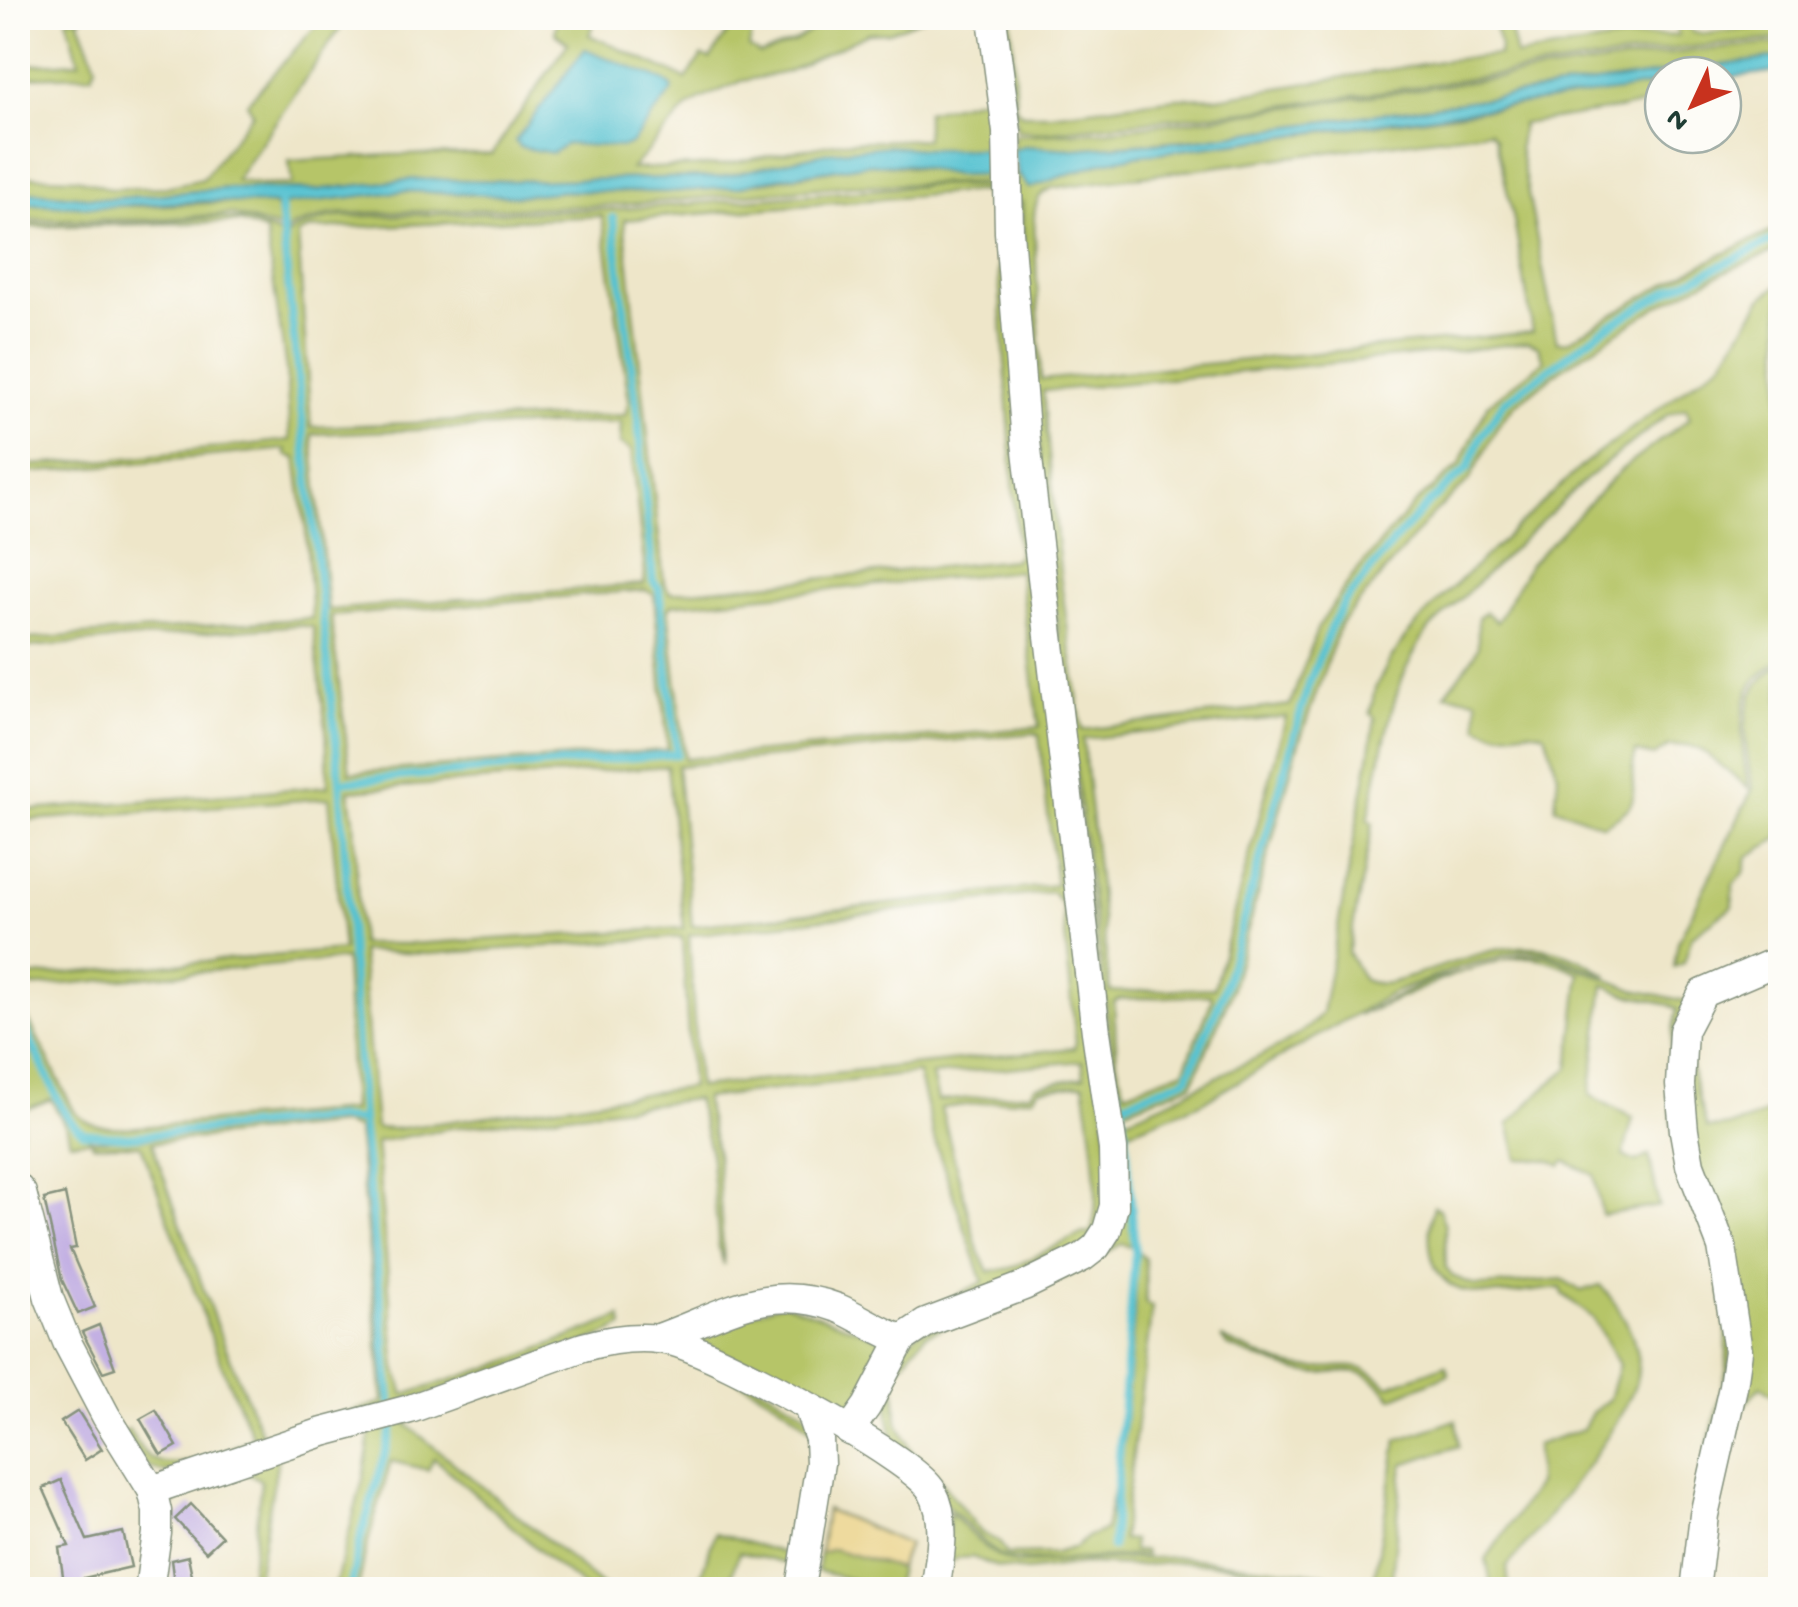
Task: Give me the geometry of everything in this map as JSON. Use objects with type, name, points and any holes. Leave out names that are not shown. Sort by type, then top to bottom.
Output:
[{"type":"street","points":[[849,1431],[867,1406],[902,1339],[926,1323],[1024,1286],[1083,1257],[1096,1247],[1107,1230],[1114,1206],[1113,1149],[1026,442],[1006,132],[992,18]]},
{"type":"street","points":[[1695,1590],[1704,1515],[1738,1351],[1722,1247],[1690,1166],[1684,1132],[1680,1085],[1683,1031],[1702,993],[1780,960]]},
{"type":"street","points":[[18,1188],[49,1298],[67,1342],[106,1416],[152,1490],[157,1533],[149,1590]]},
{"type":"street","points":[[656,1339],[732,1307],[791,1296],[843,1310],[902,1339]]},
{"type":"street","points":[[152,1490],[323,1432],[410,1409],[582,1346],[606,1340],[656,1339],[699,1352],[808,1407],[920,1477],[933,1492],[941,1518],[935,1590]]},
{"type":"street","points":[[800,1588],[820,1463],[819,1439],[808,1407]]},
{"type":"green space","points":[[67,18],[82,18],[79,21],[96,65],[92,75],[18,77],[18,65],[79,62]]},
{"type":"green space","points":[[323,18],[347,18],[236,180],[292,184],[289,161],[492,154],[568,43],[555,33],[557,18],[596,18],[589,35],[686,79],[702,56],[710,59],[737,18],[755,18],[749,47],[760,54],[794,42],[826,21],[923,18],[889,32],[868,33],[787,72],[742,81],[700,99],[631,169],[721,165],[840,142],[926,139],[926,112],[991,96],[1000,149],[842,150],[721,177],[415,179],[315,190],[230,188],[109,199],[18,191],[18,176],[77,178],[111,189],[166,187],[203,179],[253,113],[247,103]]},
{"type":"green space","points":[[1000,18],[1011,18],[1016,108],[1022,114],[1223,97],[1499,55],[1493,18],[1507,18],[1516,56],[1638,37],[1678,35],[1674,18],[1686,18],[1692,32],[1706,34],[1780,23],[1780,39],[1682,48],[1254,110],[1044,132],[1017,130]]},
{"type":"green space","points":[[1780,43],[1780,57],[1743,62],[1743,55],[1662,55]]},
{"type":"green space","points":[[1643,58],[1643,76],[1206,138],[1073,149],[1024,146],[1013,150],[1014,135],[1101,131]]},
{"type":"green space","points":[[1643,86],[1643,105],[1522,124],[1519,147],[1557,342],[1568,341],[1725,253],[1780,228],[1780,235],[1669,288],[1601,329],[1503,401],[1480,436],[1467,467],[1392,539],[1343,602],[1307,686],[1221,996],[1190,1068],[1186,1076],[1122,1102],[1114,1066],[1060,635],[1019,202],[1044,527],[1110,1067],[1124,1133],[1118,1136],[1067,765],[1020,312],[1011,175],[1023,178],[1029,188],[1103,162]],"holes":[[[1489,131],[1495,138],[1514,220],[1533,332],[1041,380],[1034,215],[1038,198],[1052,188]],[[1527,342],[1538,346],[1544,361],[1488,404],[1459,466],[1413,505],[1353,576],[1318,627],[1290,705],[1082,730],[1061,582],[1043,391]],[[1286,717],[1214,988],[1110,992],[1083,739]],[[1211,995],[1184,1070],[1125,1092],[1117,1063],[1114,1002]]]},
{"type":"green space","points":[[868,164],[1000,174],[1000,182],[843,186],[621,205],[331,214],[284,233],[282,208],[286,204],[406,191],[516,196],[565,191],[727,188]]},
{"type":"green space","points":[[935,185],[1000,186],[1023,463],[1073,890],[1113,1177],[1107,1222],[1082,1250],[1052,1267],[896,1331],[888,1329],[983,1282],[935,1142],[918,1073],[704,1098],[717,1154],[724,1265],[710,1150],[696,1099],[450,1128],[376,1142],[396,1367],[404,1395],[503,1363],[621,1317],[623,1326],[445,1389],[190,1472],[156,1470],[142,1461],[122,1433],[128,1429],[153,1459],[177,1464],[204,1459],[253,1438],[222,1366],[141,1145],[70,1142],[51,1099],[24,1110],[18,1160],[18,1110],[24,1087],[18,1070],[32,1055],[18,1028],[18,1017],[59,1106],[71,1125],[92,1140],[145,1139],[340,1121],[359,1124],[384,1381],[387,1400],[392,1404],[363,1121],[342,784],[679,754],[661,590],[654,581],[639,419],[615,216],[611,218],[637,419],[652,581],[658,590],[676,754],[342,781],[286,236],[331,217],[621,209]],"holes":[[[980,191],[992,196],[1018,554],[1013,560],[670,593],[664,583],[624,220]],[[602,216],[629,400],[625,415],[311,427],[298,234],[311,229]],[[621,422],[620,444],[631,450],[644,584],[328,610],[312,434]],[[1019,571],[1039,727],[685,759],[668,609],[672,605]],[[645,590],[654,595],[668,750],[350,773],[331,616]],[[1034,733],[1039,735],[1056,885],[692,926],[677,766]],[[667,766],[684,928],[360,944],[349,791]],[[1052,892],[1062,905],[1074,1048],[698,1087],[689,935]],[[682,937],[691,1087],[396,1129],[376,1128],[361,951],[428,954]],[[1082,1061],[1084,1077],[1035,1086],[1031,1093],[938,1101],[932,1075]],[[1084,1084],[1096,1184],[1094,1221],[1089,1234],[1083,1233],[1011,1268],[989,1272],[977,1247],[941,1108],[1033,1097],[1039,1089]],[[342,1124],[357,1129],[383,1402],[263,1437],[217,1327],[152,1143]]]},
{"type":"green space","points":[[18,203],[145,206],[271,204],[277,208],[280,229],[231,214],[145,220],[18,219]]},
{"type":"green space","points":[[216,217],[245,220],[280,234],[339,782],[360,1119],[336,1116],[100,1135],[86,1131],[65,1110],[18,1010],[18,999],[74,1111],[92,1124],[127,1128],[352,1110],[345,959],[31,987],[18,992],[18,980],[35,976],[343,950],[329,798],[18,821],[18,811],[328,786],[326,730],[313,627],[298,625],[18,648],[18,640],[312,618],[296,458],[286,455],[286,449],[18,474],[18,466],[290,440],[286,369],[266,232],[240,222],[18,227],[18,223],[146,223]]},
{"type":"green space","points":[[1780,239],[1780,249],[1658,306],[1561,369],[1515,405],[1499,424],[1469,481],[1431,516],[1340,625],[1298,745],[1229,998],[1192,1084],[1124,1110],[1123,1105],[1188,1079],[1193,1070],[1224,997],[1310,687],[1346,604],[1395,542],[1470,469],[1483,438],[1505,403],[1603,332],[1671,291]]},
{"type":"green space","points":[[1780,284],[1780,659],[1756,679],[1745,703],[1743,747],[1749,788],[1701,750],[1688,745],[1668,747],[1654,756],[1636,752],[1632,802],[1603,825],[1555,807],[1558,775],[1545,733],[1488,731],[1478,726],[1477,699],[1445,694],[1478,647],[1478,618],[1486,612],[1497,622],[1530,564],[1622,469],[1690,418],[1686,408],[1667,415],[1587,478],[1430,628],[1405,672],[1389,720],[1368,820],[1373,823],[1348,953],[1364,980],[1390,983],[1514,947],[1559,951],[1608,976],[1547,952],[1522,950],[1460,967],[1392,993],[1201,1103],[1127,1132],[1125,1119],[1276,1048],[1322,1013],[1369,758],[1375,718],[1370,713],[1375,689],[1389,662],[1436,603],[1585,463],[1723,361],[1763,297]]},
{"type":"green space","points":[[1780,663],[1780,838],[1747,857],[1744,873],[1733,885],[1733,906],[1692,936],[1684,963],[1674,967],[1678,942],[1753,788],[1746,736],[1751,696],[1759,682]]},
{"type":"green space","points":[[1522,954],[1547,955],[1634,990],[1691,1002],[1674,1058],[1676,1121],[1686,1166],[1721,1266],[1732,1340],[1728,1381],[1702,1496],[1692,1589],[1687,1589],[1696,1497],[1726,1372],[1726,1331],[1713,1251],[1684,1177],[1675,1138],[1670,1071],[1677,1009],[1604,985],[1590,1095],[1633,1118],[1623,1156],[1636,1162],[1649,1155],[1659,1206],[1602,1215],[1594,1175],[1565,1161],[1561,1166],[1549,1160],[1518,1159],[1509,1124],[1569,1068],[1580,973],[1535,958],[1502,960]]},
{"type":"green space","points":[[1780,965],[1780,970],[1706,1005],[1691,1031],[1691,1064],[1707,1128],[1745,1122],[1780,1105],[1780,1400],[1761,1386],[1730,1429],[1715,1481],[1705,1590],[1699,1589],[1708,1505],[1741,1351],[1727,1254],[1690,1148],[1685,1099],[1687,1031],[1695,1010],[1709,997]]},
{"type":"green space","points":[[1462,972],[1378,1008],[1358,1015],[1427,982]]},
{"type":"green space","points":[[1124,1137],[1132,1247],[1121,1244],[1068,1276],[925,1335],[898,1370],[897,1421],[913,1454],[933,1471],[981,1532],[1000,1543],[1007,1554],[1055,1553],[1076,1547],[1088,1536],[1105,1530],[1114,1488],[1110,1547],[1114,1548],[1135,1308],[1136,1250],[1145,1259],[1146,1304],[1152,1307],[1122,1539],[1133,1540],[1133,1551],[1144,1551],[1145,1555],[1051,1560],[1005,1557],[947,1505],[900,1449],[889,1412],[895,1367],[919,1332],[1047,1280],[1097,1253],[1121,1219],[1123,1168],[1119,1139]]},
{"type":"green space","points":[[1434,1206],[1445,1226],[1446,1268],[1452,1276],[1487,1286],[1562,1279],[1581,1291],[1600,1285],[1621,1313],[1635,1345],[1638,1368],[1622,1412],[1584,1470],[1507,1567],[1509,1589],[1492,1589],[1486,1559],[1537,1485],[1536,1445],[1583,1429],[1592,1413],[1609,1399],[1619,1365],[1593,1318],[1563,1294],[1561,1288],[1483,1294],[1450,1284],[1438,1272],[1431,1253]]},
{"type":"green space","points":[[784,1303],[894,1343],[844,1421],[686,1333]]},
{"type":"green space","points":[[1221,1338],[1288,1365],[1365,1370],[1388,1386],[1446,1365],[1449,1374],[1392,1398],[1379,1384],[1357,1372],[1297,1371],[1228,1346]]},
{"type":"green space","points":[[616,1343],[666,1348],[737,1374],[803,1411],[812,1420],[817,1436],[790,1411],[759,1392],[671,1353],[617,1349],[563,1362],[406,1424],[607,1589],[587,1589],[434,1458],[428,1470],[391,1461],[358,1589],[351,1589],[393,1420],[348,1589],[334,1590],[363,1479],[372,1424],[407,1416],[538,1367]]},
{"type":"green space","points":[[1456,1420],[1459,1446],[1403,1464],[1391,1589],[1373,1587],[1397,1440]]},
{"type":"green space","points":[[279,1453],[255,1589],[249,1589],[261,1481],[241,1474],[208,1489],[201,1483],[167,1509],[164,1504],[183,1488]]},
{"type":"green space","points":[[949,1512],[988,1549],[1016,1563],[1180,1557],[1322,1574],[1371,1589],[1183,1562],[1085,1564],[1026,1571],[997,1567],[972,1557],[948,1564]]},
{"type":"green space","points":[[715,1533],[803,1559],[802,1568],[739,1552],[727,1589],[696,1590]]},
{"type":"green space","points":[[833,1549],[899,1568],[894,1590],[817,1571],[820,1553]]},
{"type":"sand","points":[[826,1509],[908,1544],[899,1568],[833,1549],[820,1553]]},
{"type":"water","points":[[585,49],[663,80],[672,91],[631,144],[623,147],[566,144],[552,153],[520,147],[515,141]]},
{"type":"water","points":[[1780,57],[1780,71],[1743,76],[1743,62]]},
{"type":"water","points":[[1643,76],[1643,87],[1619,91],[1135,156],[1103,162],[1029,188],[1018,174],[1013,150],[1024,146],[1073,149],[1186,141]]},
{"type":"water","points":[[889,146],[1000,149],[1000,174],[954,175],[910,165],[868,164],[739,187],[666,192],[565,191],[516,196],[406,191],[280,205],[212,201],[96,207],[18,203],[20,191],[109,199],[230,188],[315,190],[415,179],[721,177],[829,152]]},
{"type":"building","points":[[65,1194],[76,1248],[70,1249],[95,1307],[78,1314],[62,1280],[44,1199]]},
{"type":"building","points":[[99,1325],[115,1368],[103,1372],[82,1332]]},
{"type":"building","points":[[156,1410],[177,1446],[161,1455],[140,1419]]},
{"type":"building","points":[[78,1411],[102,1449],[85,1460],[61,1422]]},
{"type":"building","points":[[61,1480],[87,1540],[123,1532],[131,1567],[84,1578],[86,1588],[65,1590],[59,1548],[69,1546],[43,1488]]},
{"type":"building","points":[[191,1504],[222,1537],[206,1552],[175,1519]]},
{"type":"building","points":[[188,1556],[195,1590],[175,1590],[171,1560]]},
{"type":"waterway","points":[[280,205],[340,782],[362,1121],[391,1402]]},
{"type":"waterway","points":[[340,782],[677,754],[659,589],[653,581],[613,218]]},
{"type":"waterway","points":[[1121,1104],[1187,1078],[1222,996],[1308,686],[1344,603],[1394,541],[1468,468],[1481,437],[1504,402],[1602,330],[1670,290],[1780,237]]},
{"type":"waterway","points":[[18,1013],[61,1106],[84,1133],[125,1137],[336,1118],[362,1121]]},
{"type":"waterway","points":[[1117,1089],[1126,1133]]},
{"type":"waterway","points":[[1112,1547],[1135,1251],[1126,1139]]},
{"type":"waterway","points":[[350,1590],[394,1422]]}]
